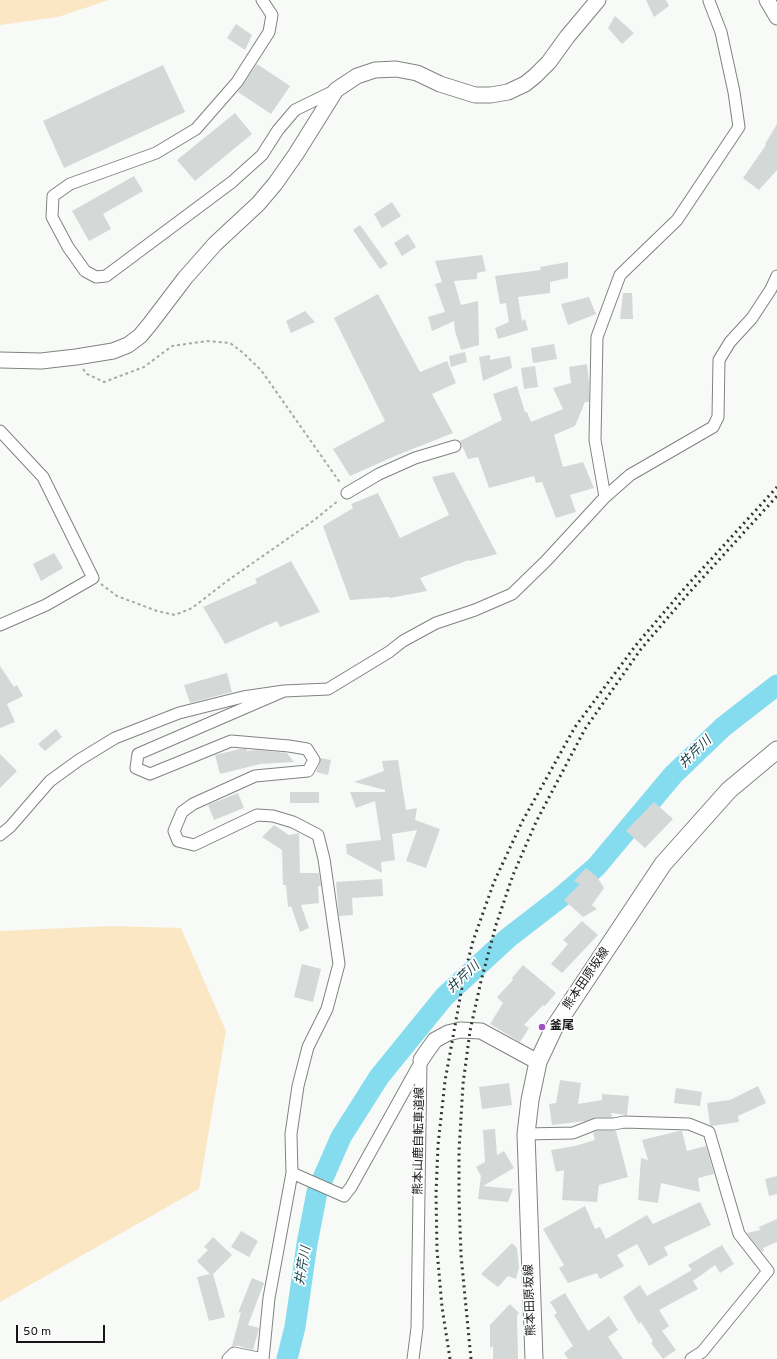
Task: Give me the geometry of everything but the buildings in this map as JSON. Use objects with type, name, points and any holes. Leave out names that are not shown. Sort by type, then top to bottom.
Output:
[{"type":"main road","name":"熊本田原坂線","points":[[534,1359],[526,1134],[530,1100],[538,1062],[554,1028],[663,864],[729,790],[777,750]]},
{"type":"street","points":[[262,0],[272,15],[269,32],[237,82],[196,129],[156,153],[70,184],[54,196],[52,217],[68,247],[84,271],[96,277],[106,276],[232,182],[262,155],[278,130],[295,110],[336,90],[357,76],[375,70],[396,69],[417,72],[440,84],[475,96],[508,92],[525,84],[549,62],[567,37],[598,0]]},
{"type":"street","points":[[604,497],[595,440],[597,337],[620,275],[677,220],[739,128],[734,92],[721,32],[709,0]]},
{"type":"street","points":[[767,0],[777,17]]},
{"type":"street","points":[[0,360],[41,361],[113,351],[128,345],[140,336],[185,278],[215,244],[258,204],[275,184],[296,154],[336,90]]},
{"type":"street","points":[[0,835],[10,827],[50,781],[79,760],[114,738],[179,713],[243,697],[284,691],[328,689],[389,652],[403,640],[436,623],[475,610],[512,594],[546,561],[604,497],[630,475],[713,427],[718,416],[719,360],[730,342],[752,318],[771,289],[777,276]]},
{"type":"street","points":[[0,431],[43,477],[93,578],[46,605],[0,625]]},
{"type":"street","points":[[347,493],[379,474],[415,458],[455,446]]},
{"type":"street","points":[[228,1359],[234,1353],[263,1359],[269,1298],[292,1173],[291,1134],[298,1086],[308,1047],[327,1009],[339,964],[324,859],[318,835],[293,822],[273,816],[257,815],[194,845],[178,841],[174,831],[182,812],[193,804],[256,776],[308,771],[314,760],[307,749],[231,741],[150,774],[136,768],[138,754],[284,691]]},
{"type":"street","points":[[292,1173],[344,1196],[351,1187],[426,1051],[435,1040],[448,1033],[460,1030],[481,1031],[538,1062]]},
{"type":"street","name":"熊本山鹿自転車道線","points":[[413,1359],[417,1328],[421,1060]]},
{"type":"street","points":[[526,1134],[573,1132],[596,1124],[614,1124],[624,1122],[689,1124],[709,1132],[739,1234],[768,1271],[702,1352],[691,1359]]},
{"type":"path","points":[[76,357],[87,374],[104,382],[144,367],[172,346],[208,341],[230,343],[242,352],[260,370],[347,493],[313,521],[227,581],[192,608],[175,616],[116,596],[93,578]]},
{"type":"shaded area","points":[[0,0],[109,0],[58,17],[0,25]]},
{"type":"shaded area","points":[[110,926],[181,928],[226,1031],[199,1189],[0,1302],[0,931]]},
{"type":"waterway","name":"井芹川","points":[[287,1359],[295,1327],[307,1244],[317,1192],[341,1137],[379,1077],[444,997],[508,938],[561,897],[596,867],[673,775],[723,727],[777,685]]},
{"type":"railway","points":[[450,1359],[442,1307],[437,1250],[436,1194],[438,1145],[445,1081],[464,976],[473,941],[494,882],[522,822],[575,727],[636,645],[683,590],[777,487]]},
{"type":"railway","points":[[471,1359],[461,1255],[459,1199],[459,1151],[463,1084],[470,1031],[481,981],[496,925],[513,875],[536,822],[585,729],[641,649],[688,594],[777,496]]},
{"type":"place","name":"釜尾","points":[[542,1027]]}]
